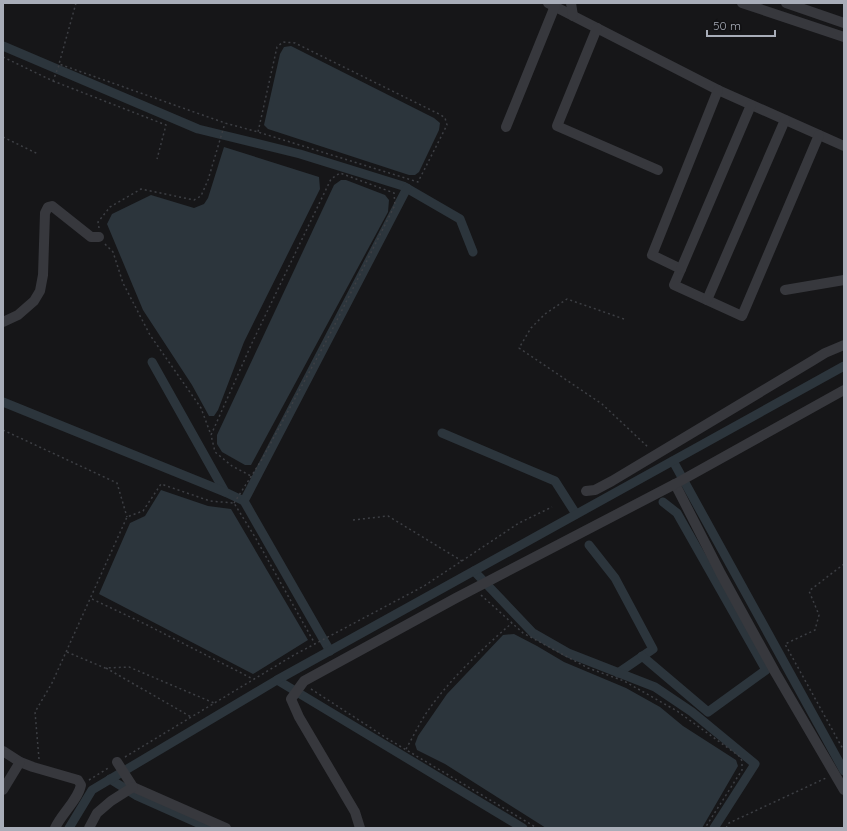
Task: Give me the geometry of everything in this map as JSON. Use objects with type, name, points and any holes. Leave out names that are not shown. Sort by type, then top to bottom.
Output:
[{"type":"street","points":[[571,3],[573,16]]},
{"type":"street","points":[[742,3],[844,37]]},
{"type":"street","points":[[786,3],[844,23]]},
{"type":"street","points":[[506,127],[552,5],[718,90],[844,146]]},
{"type":"street","points":[[597,28],[557,126],[658,170]]},
{"type":"street","points":[[681,269],[652,255],[718,90]]},
{"type":"street","points":[[751,105],[674,285],[742,316],[819,135]]},
{"type":"street","points":[[708,300],[785,120]]},
{"type":"street","points":[[3,322],[18,315],[34,301],[40,291],[43,275],[45,213],[48,207],[52,206],[91,237],[99,237]]},
{"type":"street","points":[[785,290],[844,280]]},
{"type":"street","points":[[586,491],[595,490],[612,481],[819,357],[844,345]]},
{"type":"street","points":[[360,828],[355,812],[299,717],[291,699],[304,681],[474,589],[675,484],[844,390]]},
{"type":"street","points":[[675,484],[720,574],[844,790]]},
{"type":"street","points":[[3,751],[20,762],[78,780],[81,785],[80,791],[68,806],[56,828]]},
{"type":"street","points":[[3,790],[20,762]]},
{"type":"street","points":[[117,762],[133,787],[226,828]]},
{"type":"street","points":[[89,828],[97,813],[111,801],[133,787]]},
{"type":"path","points":[[53,81],[76,3]]},
{"type":"path","points":[[59,64],[225,123],[418,182],[447,125],[445,118],[441,114],[294,43],[283,42],[277,47],[258,132]]},
{"type":"path","points":[[3,57],[53,81],[166,126],[157,159]]},
{"type":"path","points":[[225,123],[208,180],[201,196],[194,200],[141,189],[110,207],[98,222],[99,237],[113,252],[124,284],[150,335],[201,408],[211,435],[215,452],[232,466],[251,476]]},
{"type":"path","points":[[3,138],[38,154]]},
{"type":"path","points":[[211,435],[252,343],[331,179],[340,173],[394,194],[395,205],[330,334],[261,461],[234,503]]},
{"type":"path","points":[[624,319],[566,299],[545,314],[531,328],[519,348],[602,404],[656,455]]},
{"type":"path","points":[[3,430],[117,483],[127,517],[67,652],[52,683],[35,712],[40,769]]},
{"type":"path","points":[[127,517],[143,511],[161,484],[210,501],[234,503]]},
{"type":"path","points":[[234,503],[255,537],[315,644]]},
{"type":"path","points":[[81,785],[253,679],[424,586],[519,523],[552,507]]},
{"type":"path","points":[[353,520],[388,516],[462,561]]},
{"type":"path","points":[[844,564],[809,590],[819,615],[815,630],[785,644],[844,751]]},
{"type":"path","points":[[474,589],[524,633],[588,668],[624,681],[677,711],[739,756],[742,761],[742,770],[705,828]]},
{"type":"path","points":[[91,598],[253,679]]},
{"type":"path","points":[[405,750],[428,712],[447,688],[493,639],[512,623]]},
{"type":"path","points":[[67,652],[105,668],[191,717]]},
{"type":"path","points":[[105,668],[128,667],[214,703]]},
{"type":"path","points":[[302,684],[405,750],[538,828]]},
{"type":"path","points":[[726,828],[729,823],[835,774]]},
{"type":"shaded area","points":[[291,46],[434,118],[440,123],[439,130],[419,172],[415,175],[409,175],[268,129],[264,125],[280,54],[284,47]]},
{"type":"shaded area","points":[[224,147],[319,177],[320,189],[244,342],[218,410],[214,416],[209,416],[192,385],[143,310],[107,224],[112,214],[151,195],[194,208],[204,204],[208,198]]},
{"type":"shaded area","points":[[341,180],[346,180],[385,195],[389,200],[388,212],[251,465],[245,465],[222,452],[217,444],[217,435],[334,185]]},
{"type":"shaded area","points":[[161,490],[208,506],[231,509],[308,640],[253,674],[99,594],[130,523],[145,516]]},
{"type":"shaded area","points":[[514,634],[564,662],[626,688],[660,707],[683,726],[736,760],[738,766],[702,828],[546,828],[445,764],[417,750],[415,744],[418,736],[447,694],[503,635]]},
{"type":"waterway","points":[[3,46],[198,129],[300,154],[403,186],[460,219],[473,252]]},
{"type":"waterway","points":[[330,651],[244,501],[407,188]]},
{"type":"waterway","points":[[152,362],[225,492],[244,501]]},
{"type":"waterway","points":[[69,828],[92,790],[277,680],[844,366]]},
{"type":"waterway","points":[[3,402],[225,492]]},
{"type":"waterway","points":[[442,433],[555,481],[576,514]]},
{"type":"waterway","points":[[673,461],[844,771]]},
{"type":"waterway","points":[[642,656],[708,712],[766,670],[677,513],[663,502]]},
{"type":"waterway","points":[[589,545],[615,578],[653,649],[618,673]]},
{"type":"waterway","points":[[474,571],[533,633],[568,653],[655,687],[692,712],[755,764],[714,828]]},
{"type":"waterway","points":[[277,680],[523,828]]},
{"type":"waterway","points":[[110,779],[137,796],[209,828]]}]
